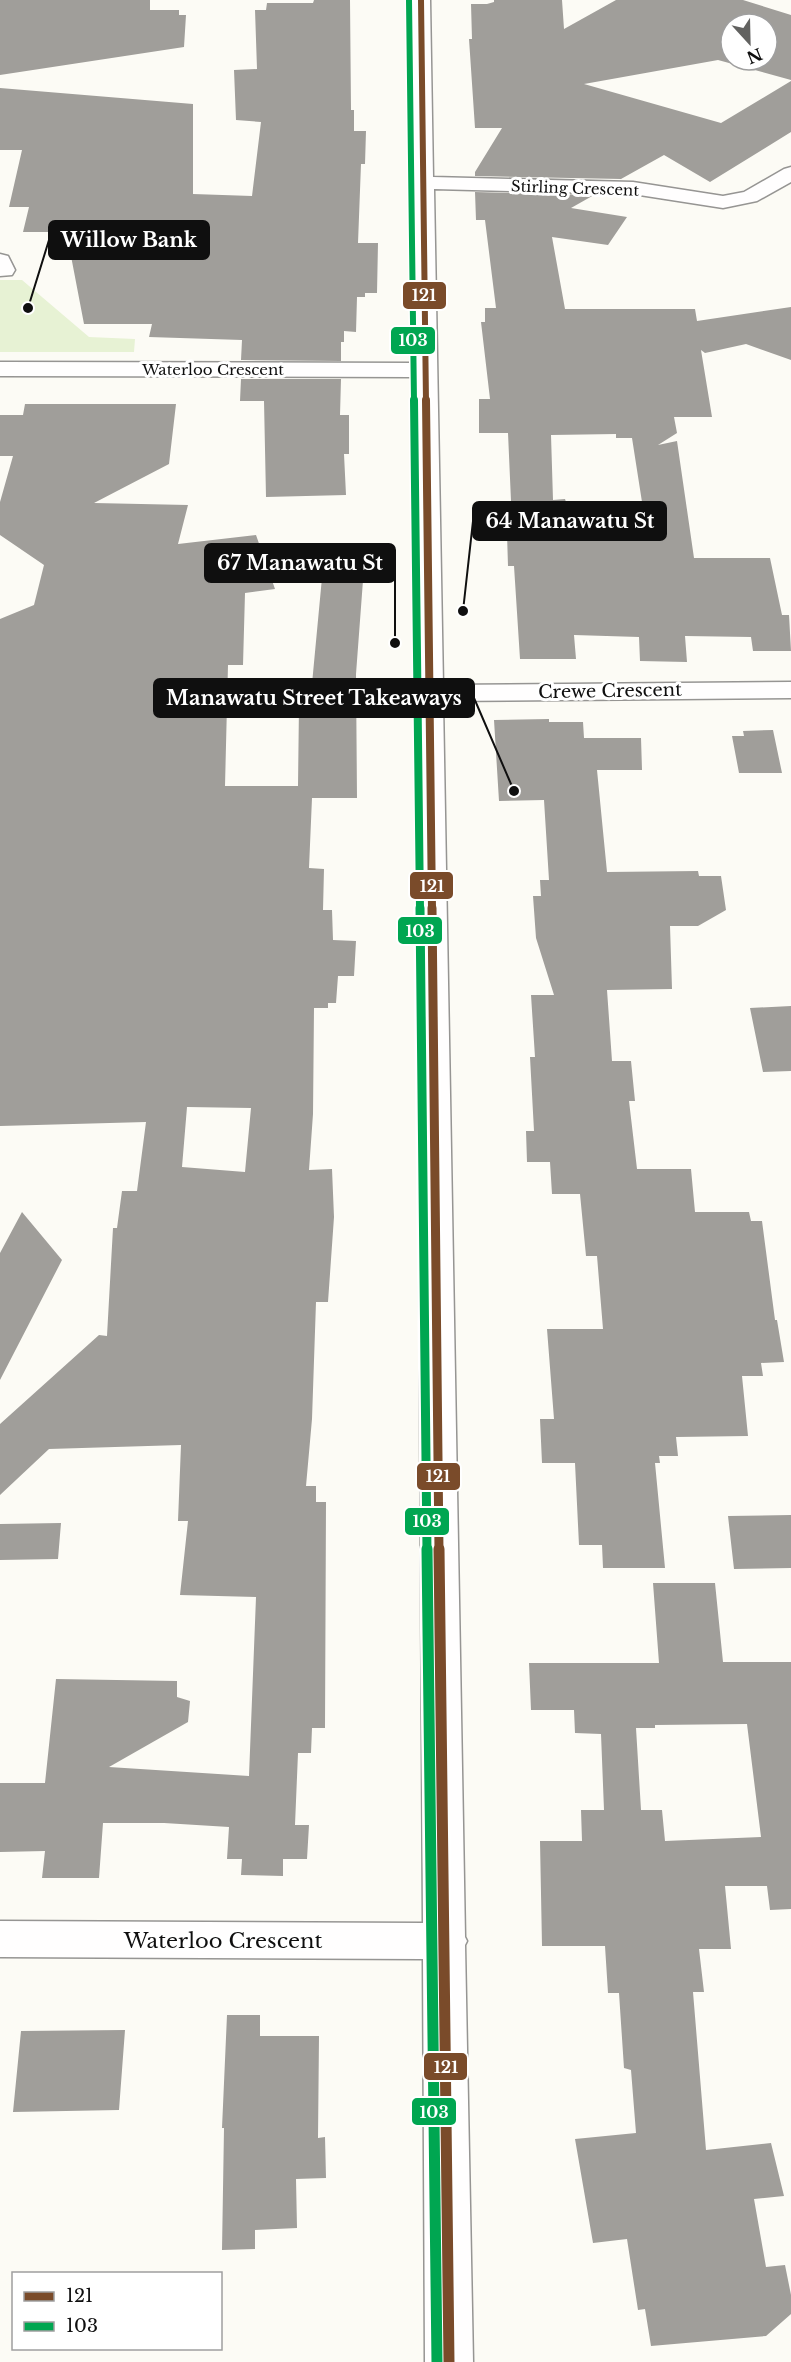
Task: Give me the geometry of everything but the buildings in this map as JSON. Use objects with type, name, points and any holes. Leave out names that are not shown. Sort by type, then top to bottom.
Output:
[{"type":"street","points":[[421,0],[446,1941],[449,2362]]},
{"type":"street","name":"Stirling Crescent","points":[[423,183],[633,188],[723,202],[750,197],[791,173]]},
{"type":"street","name":"Waterloo Crescent","points":[[0,369],[426,370]]},
{"type":"street","name":"Crewe Crescent","points":[[429,693],[791,690]]},
{"type":"street","name":"Waterloo Crescent","points":[[0,1939],[446,1941]]},
{"type":"green space","points":[[0,280],[22,280],[89,337],[135,339],[134,352],[0,352]]},
{"type":"transit line","name":"103","points":[[409,0],[437,2362]]},
{"type":"transit line","name":"121","points":[[421,0],[449,2362]]},
{"type":"place","name":"Willow Bank","points":[[28,308]]},
{"type":"place","name":"64 Manawatu St","points":[[463,611]]},
{"type":"place","name":"67 Manawatu St","points":[[395,643]]},
{"type":"place","name":"Manawatu Street Takeaways","points":[[514,791]]}]
